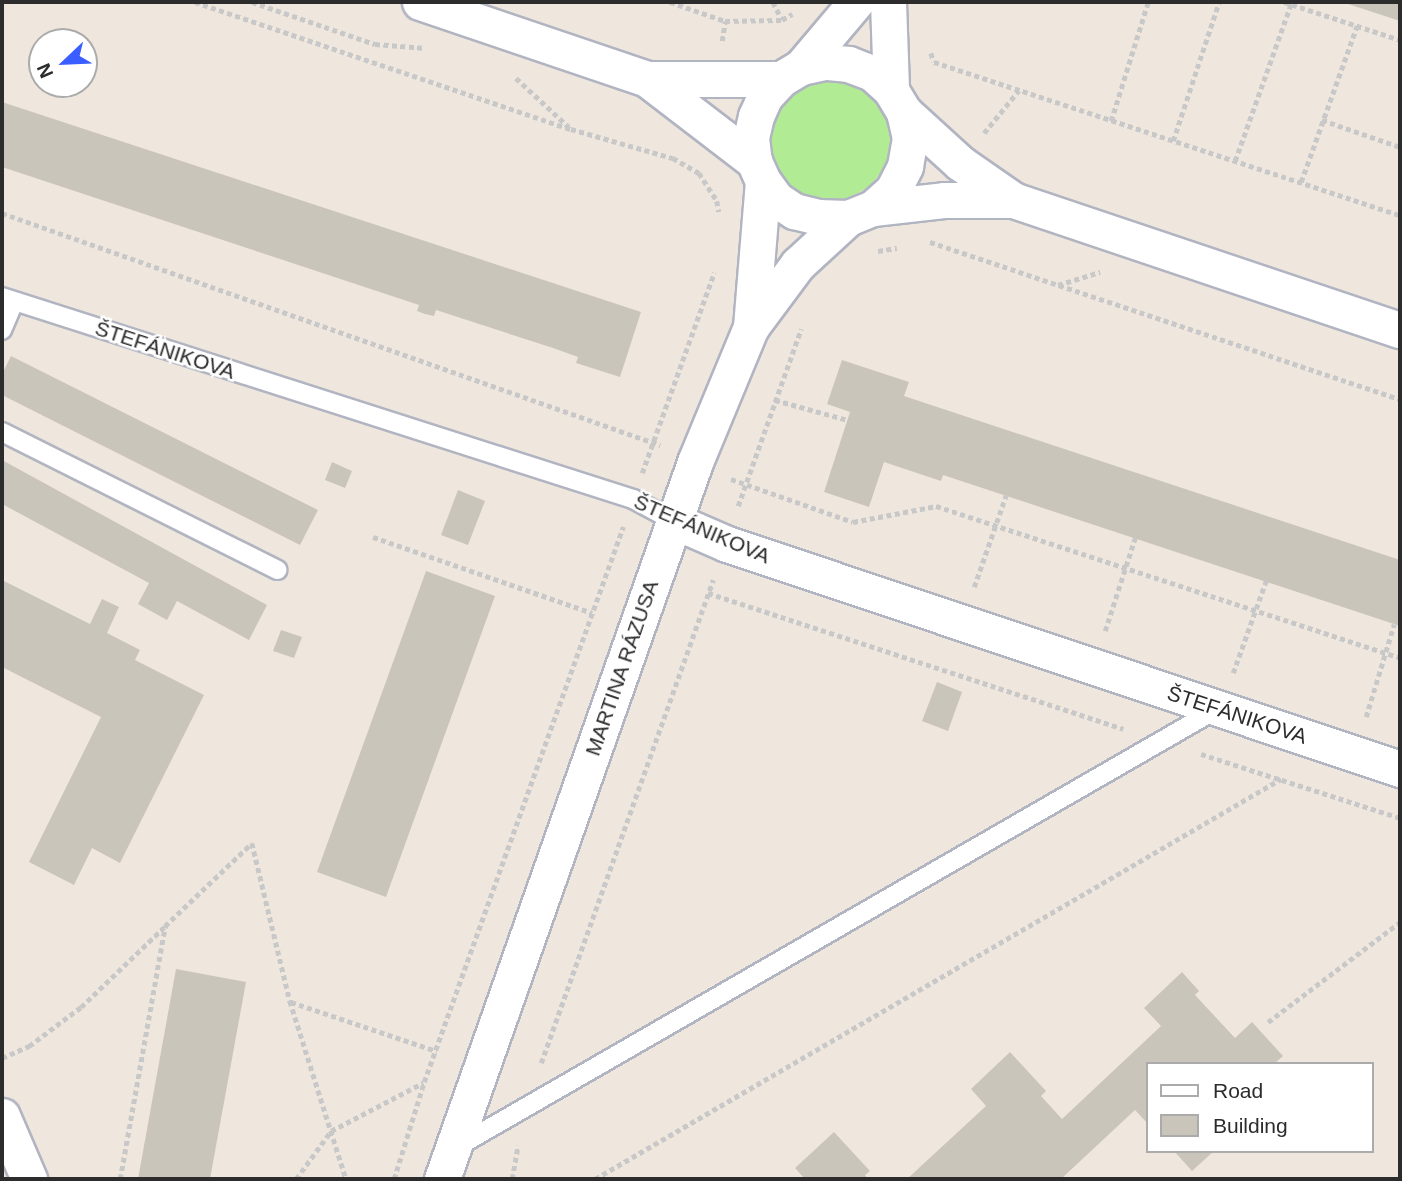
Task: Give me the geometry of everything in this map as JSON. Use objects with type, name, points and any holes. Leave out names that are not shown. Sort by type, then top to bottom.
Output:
[{"type":"street","points":[[420,2],[647,79],[759,171],[776,199],[794,211],[818,216],[944,201],[1013,200]]},
{"type":"street","points":[[751,327],[759,171],[751,138],[756,116],[765,96],[791,73],[856,2]]},
{"type":"street","points":[[860,213],[893,190],[905,166],[910,138],[898,101],[888,2]]},
{"type":"street","points":[[647,79],[791,73],[825,62],[849,64],[872,74],[960,163],[1013,200],[1400,330]]},
{"type":"street","name":"MARTINA RÁZUSA","points":[[447,1165],[695,462],[751,327],[798,264],[860,213]]},
{"type":"street","name":"ŠTEFÁNIKOVA","points":[[674,521],[727,544],[1400,769]]},
{"type":"street","points":[[2,1116],[29,1179]]},
{"type":"lane","points":[[2,330],[8,299]]},
{"type":"lane","name":"ŠTEFÁNIKOVA","points":[[8,299],[633,499],[674,521]]},
{"type":"lane","points":[[2,432],[277,570]]},
{"type":"lane","name":"MARTINA RÁZUSA","points":[[447,1165],[526,1107],[1219,709]]},
{"type":"path","points":[[194,2],[571,129],[510,73]]},
{"type":"path","points":[[252,2],[375,44],[439,49]]},
{"type":"path","points":[[670,2],[725,21],[782,20],[804,8]]},
{"type":"path","points":[[773,2],[782,20]]},
{"type":"path","points":[[1111,121],[1148,2]]},
{"type":"path","points":[[1173,141],[1219,2]]},
{"type":"path","points":[[1284,2],[1400,40]]},
{"type":"path","points":[[1236,161],[1291,4]]},
{"type":"path","points":[[1301,182],[1357,26]]},
{"type":"path","points":[[930,51],[934,62],[1400,215]]},
{"type":"path","points":[[1322,120],[1400,147]]},
{"type":"path","points":[[2,213],[653,441],[744,485],[853,522],[936,506],[1400,658]]},
{"type":"path","points":[[394,1179],[424,1082],[714,272]]},
{"type":"path","points":[[1057,285],[1400,399]]},
{"type":"path","points":[[512,1179],[526,1107],[727,544],[744,485],[803,322]]},
{"type":"path","points":[[775,400],[848,420]]},
{"type":"path","points":[[963,623],[1006,495]]},
{"type":"path","points":[[373,537],[592,613]]},
{"type":"path","points":[[1093,667],[1135,538]]},
{"type":"path","points":[[1219,709],[1266,581]]},
{"type":"path","points":[[708,593],[1400,818]]},
{"type":"path","points":[[1354,754],[1394,624]]},
{"type":"path","points":[[595,1179],[1280,779]]},
{"type":"path","points":[[2,1058],[29,1046],[81,1007],[251,843],[290,1001],[346,1179]]},
{"type":"path","points":[[1268,1022],[1400,922]]},
{"type":"path","points":[[120,1179],[165,926]]},
{"type":"path","points":[[290,1001],[437,1051]]},
{"type":"path","points":[[296,1179],[331,1131],[424,1082]]},
{"type":"green space","points":[[830,80],[853,85],[872,98],[885,117],[890,140],[885,163],[872,182],[853,195],[830,200],[807,195],[788,182],[775,163],[770,140],[775,117],[788,98],[807,85]]},
{"type":"building","points":[[1342,2],[1400,2],[1400,21]]},
{"type":"building","points":[[2,102],[641,312],[620,377],[576,363],[578,357],[553,348],[436,310],[434,316],[425,314],[417,311],[419,305],[2,167]]},
{"type":"building","points":[[11,356],[318,510],[300,545],[2,395],[2,374]]},
{"type":"building","points":[[842,360],[909,382],[904,396],[1400,560],[1400,626],[943,475],[941,481],[884,462],[869,507],[824,492],[850,412],[827,404]]},
{"type":"building","points":[[2,460],[267,605],[249,640],[177,601],[167,620],[138,604],[149,583],[2,504]]},
{"type":"building","points":[[332,462],[352,471],[345,488],[325,480]]},
{"type":"building","points":[[458,490],[485,501],[468,545],[441,535]]},
{"type":"building","points":[[426,571],[495,596],[386,897],[317,872]]},
{"type":"building","points":[[2,580],[90,624],[102,599],[119,607],[107,633],[140,650],[135,660],[204,695],[120,863],[92,848],[74,885],[29,862],[101,717],[2,667]]},
{"type":"building","points":[[281,630],[302,637],[294,658],[273,651]]},
{"type":"building","points":[[937,682],[962,692],[948,731],[922,721]]},
{"type":"building","points":[[176,969],[246,982],[210,1179],[138,1179]]},
{"type":"building","points":[[1182,972],[1199,991],[1195,995],[1235,1038],[1252,1022],[1283,1056],[1276,1062],[1146,1062],[1146,1122],[1135,1110],[1061,1179],[907,1179],[986,1106],[971,1089],[1010,1052],[1046,1091],[1041,1096],[1062,1119],[1161,1026],[1144,1008]]},
{"type":"building","points":[[834,1132],[870,1171],[865,1175],[868,1179],[805,1179],[795,1168]]},
{"type":"building","points":[[1176,1153],[1212,1153],[1192,1171]]}]
